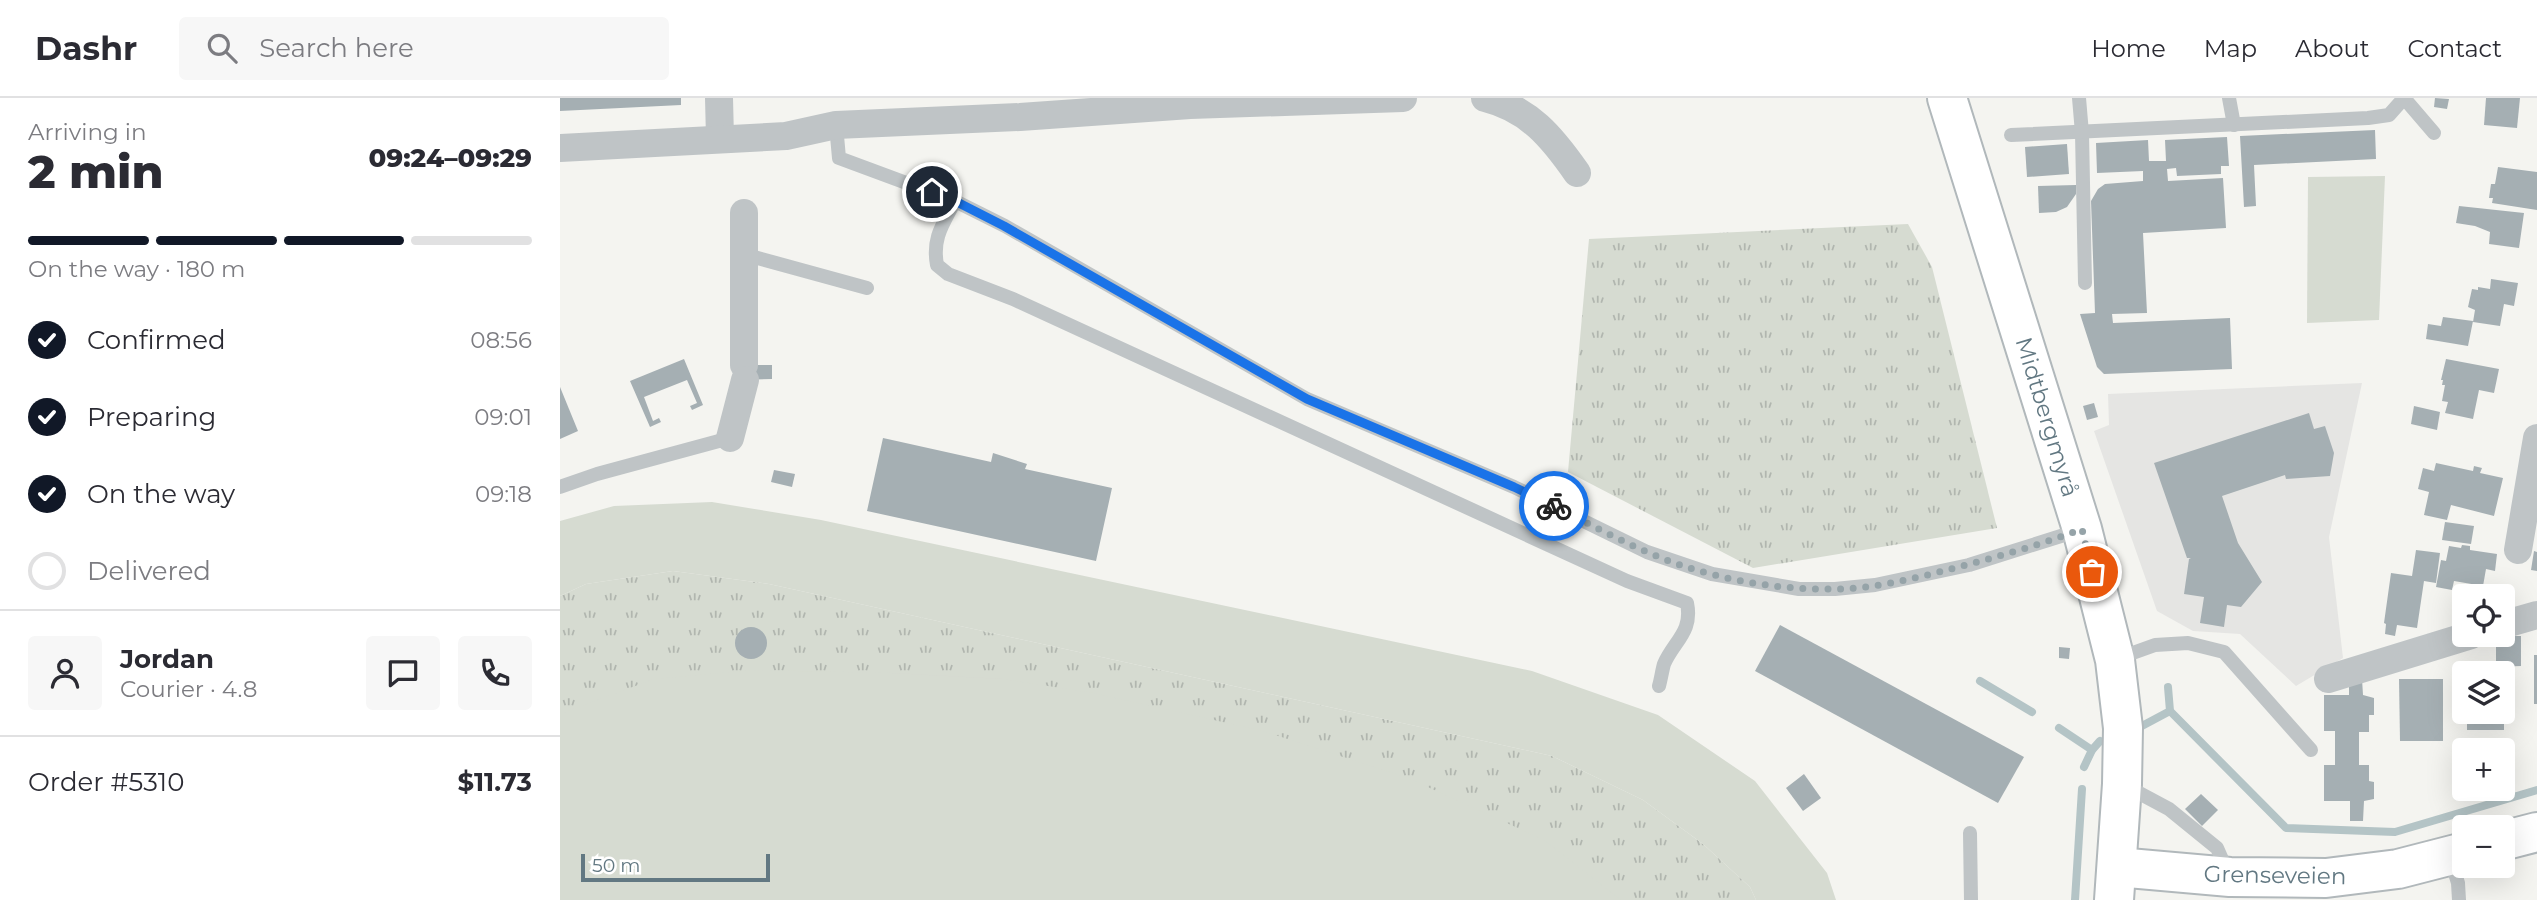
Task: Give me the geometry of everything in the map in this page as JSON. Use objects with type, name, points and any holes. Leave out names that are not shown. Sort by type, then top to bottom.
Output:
[{"type":"street","points":[[719,98],[720,138]]},
{"type":"street","points":[[560,148],[786,135],[836,125],[1019,108],[1403,98]]},
{"type":"street","points":[[1493,99],[1536,122],[1552,138],[1577,173]]},
{"type":"street","name":"Midtbergmyrå","points":[[1951,99],[2082,529],[2115,660],[2123,728],[2115,884]]},
{"type":"street","points":[[730,438],[745,373],[744,213]]},
{"type":"street","points":[[2518,550],[2535,469],[2537,438]]},
{"type":"street","points":[[2515,621],[2537,615]]},
{"type":"street","points":[[2328,679],[2452,641]]},
{"type":"street","points":[[2515,838],[2537,832]]},
{"type":"street","name":"Grenseveien","points":[[2115,884],[2230,877],[2326,878],[2398,869],[2452,855]]},
{"type":"lane","points":[[2079,98],[2085,283]]},
{"type":"lane","points":[[2230,98],[2234,125]]},
{"type":"lane","points":[[2011,135],[2389,115],[2404,98],[2434,133]]},
{"type":"lane","points":[[836,125],[839,158],[955,201],[1004,226],[1307,399],[1514,487],[1647,552],[1701,571],[1799,589],[1875,585],[1969,565],[2082,529]]},
{"type":"lane","points":[[955,201],[936,239],[934,250],[937,265],[947,274],[1013,299],[1627,581],[1688,603],[1690,617],[1686,629],[1665,664],[1659,686]]},
{"type":"lane","points":[[743,254],[867,288]]},
{"type":"lane","points":[[560,487],[597,474],[730,438]]},
{"type":"lane","points":[[2115,660],[2155,645],[2188,643],[2224,652],[2311,750]]},
{"type":"lane","points":[[2122,784],[2169,809],[2217,848],[2230,877]]},
{"type":"lane","points":[[1970,833],[1970,900]]},
{"type":"lane","points":[[2458,878],[2459,900]]},
{"type":"shaded area","points":[[2362,383],[2329,537],[2343,658],[2296,686],[2240,634],[2193,631],[2157,611],[2094,431],[2109,425],[2108,394]]},
{"type":"green space","points":[[2385,176],[2379,320],[2307,323],[2308,177]]},
{"type":"green space","points":[[1908,224],[1932,267],[1997,528],[1753,568],[1568,472],[1589,239]]},
{"type":"green space","points":[[712,502],[821,520],[1532,671],[1658,715],[1755,781],[1827,873],[1836,900],[1756,900],[1750,887],[1703,844],[1643,800],[1552,756],[769,584],[673,571],[586,584],[560,596],[560,521],[614,506]]},
{"type":"green space","points":[[673,571],[769,584],[1552,756],[1643,800],[1703,844],[1750,887],[1756,900],[560,900],[560,596],[586,584]]},
{"type":"green space","points":[[752,670],[1003,679],[1093,693],[1263,731],[1408,778],[1544,840],[1621,900],[560,900],[560,714],[654,679]]},
{"type":"building","points":[[560,98],[681,98],[681,105],[560,111]]},
{"type":"building","points":[[2435,98],[2449,99],[2447,109],[2434,107]]},
{"type":"building","points":[[2486,98],[2520,98],[2517,128],[2484,125]]},
{"type":"building","points":[[2375,130],[2376,159],[2254,165],[2256,206],[2244,207],[2240,136]]},
{"type":"building","points":[[2227,137],[2229,166],[2221,166],[2221,174],[2177,176],[2176,168],[2167,169],[2168,181],[2223,178],[2226,228],[2143,233],[2147,313],[2112,314],[2113,323],[2230,318],[2232,369],[2104,374],[2097,367],[2080,314],[2095,313],[2091,201],[2098,189],[2105,184],[2143,181],[2143,171],[2097,173],[2096,143],[2148,140],[2149,161],[2166,161],[2165,140]]},
{"type":"building","points":[[2067,144],[2069,174],[2027,177],[2025,147]]},
{"type":"building","points":[[2498,167],[2537,172],[2537,210],[2492,203],[2493,198],[2489,198],[2491,184],[2495,184]]},
{"type":"building","points":[[2076,185],[2076,194],[2067,207],[2056,212],[2039,213],[2038,186]]},
{"type":"building","points":[[2459,206],[2524,213],[2519,248],[2489,244],[2490,232],[2456,223]]},
{"type":"building","points":[[2491,279],[2518,283],[2514,306],[2504,304],[2500,326],[2473,322],[2475,310],[2468,307],[2472,289],[2490,289]]},
{"type":"building","points":[[2443,317],[2473,321],[2468,346],[2426,339],[2428,324],[2441,326]]},
{"type":"building","points":[[684,359],[703,405],[692,410],[690,406],[697,403],[687,380],[644,397],[653,421],[659,418],[661,422],[650,427],[630,381]]},
{"type":"building","points":[[2446,359],[2499,369],[2494,393],[2479,390],[2473,419],[2445,413],[2448,402],[2442,401],[2445,385],[2442,385],[2441,380]]},
{"type":"building","points":[[735,365],[772,365],[772,379],[735,380]]},
{"type":"building","points":[[560,387],[578,431],[560,439]]},
{"type":"building","points":[[2094,403],[2098,417],[2087,420],[2083,406]]},
{"type":"building","points":[[2414,406],[2440,412],[2437,430],[2411,424]]},
{"type":"building","points":[[2309,413],[2314,429],[2325,426],[2334,453],[2330,476],[2286,479],[2285,475],[2222,496],[2238,543],[2262,582],[2241,607],[2227,605],[2224,627],[2200,623],[2204,597],[2184,594],[2191,558],[2187,558],[2154,463]]},
{"type":"building","points":[[883,438],[991,462],[993,453],[1027,464],[1025,469],[1112,488],[1096,561],[867,511]]},
{"type":"building","points":[[2436,463],[2473,471],[2474,466],[2482,468],[2480,473],[2503,478],[2494,516],[2451,505],[2447,520],[2424,515],[2429,492],[2418,489],[2423,468],[2434,471]]},
{"type":"building","points":[[774,470],[795,474],[792,487],[771,482]]},
{"type":"building","points":[[2445,522],[2474,526],[2471,544],[2442,540]]},
{"type":"building","points":[[2462,545],[2470,546],[2470,550],[2497,554],[2495,571],[2486,569],[2483,584],[2454,581],[2452,590],[2436,587],[2441,560],[2446,561],[2449,546],[2461,548]]},
{"type":"building","points":[[2416,550],[2440,553],[2436,583],[2424,581],[2417,628],[2397,625],[2395,636],[2385,634],[2391,573],[2412,576]]},
{"type":"building","points":[[2534,551],[2537,552],[2537,571],[2531,570]]},
{"type":"building","points":[[1780,625],[2024,757],[1998,803],[1755,671]]},
{"type":"building","points":[[751,627],[762,632],[767,643],[762,654],[751,659],[740,654],[735,643],[740,632]]},
{"type":"building","points":[[2515,636],[2521,636],[2521,666],[2515,666],[2515,661],[2496,661],[2496,647],[2515,647]]},
{"type":"building","points":[[2059,647],[2070,648],[2069,659],[2059,658]]},
{"type":"building","points":[[2534,655],[2537,655],[2537,704],[2534,704]]},
{"type":"building","points":[[2362,679],[2363,695],[2374,698],[2374,715],[2369,715],[2369,732],[2359,732],[2359,765],[2369,765],[2369,781],[2374,782],[2374,799],[2364,801],[2363,821],[2350,821],[2350,801],[2324,801],[2324,765],[2335,765],[2335,731],[2324,731],[2324,695],[2349,695],[2349,682]]},
{"type":"building","points":[[2399,679],[2443,679],[2443,741],[2400,741]]},
{"type":"building","points":[[2467,724],[2504,724],[2504,730],[2467,730]]},
{"type":"building","points":[[1804,774],[1821,798],[1803,811],[1786,788]]},
{"type":"building","points":[[2201,794],[2218,810],[2202,826],[2185,809]]},
{"type":"waterway","points":[[1980,681],[2032,712]]},
{"type":"waterway","points":[[2140,727],[2170,711],[2168,687]]},
{"type":"waterway","points":[[2170,711],[2286,828],[2395,832],[2537,790]]},
{"type":"waterway","points":[[2059,728],[2092,750]]},
{"type":"waterway","points":[[2084,767],[2100,741]]},
{"type":"waterway","points":[[2075,900],[2082,789]]},
{"type":"way so far","points":[[1554,506],[1679,565],[1732,578],[1799,589],[1835,589],[1912,578],[1969,565],[2082,529],[2092,572]]},
{"type":"route","points":[[932,192],[1004,226],[1307,399],[1554,506]]}]
